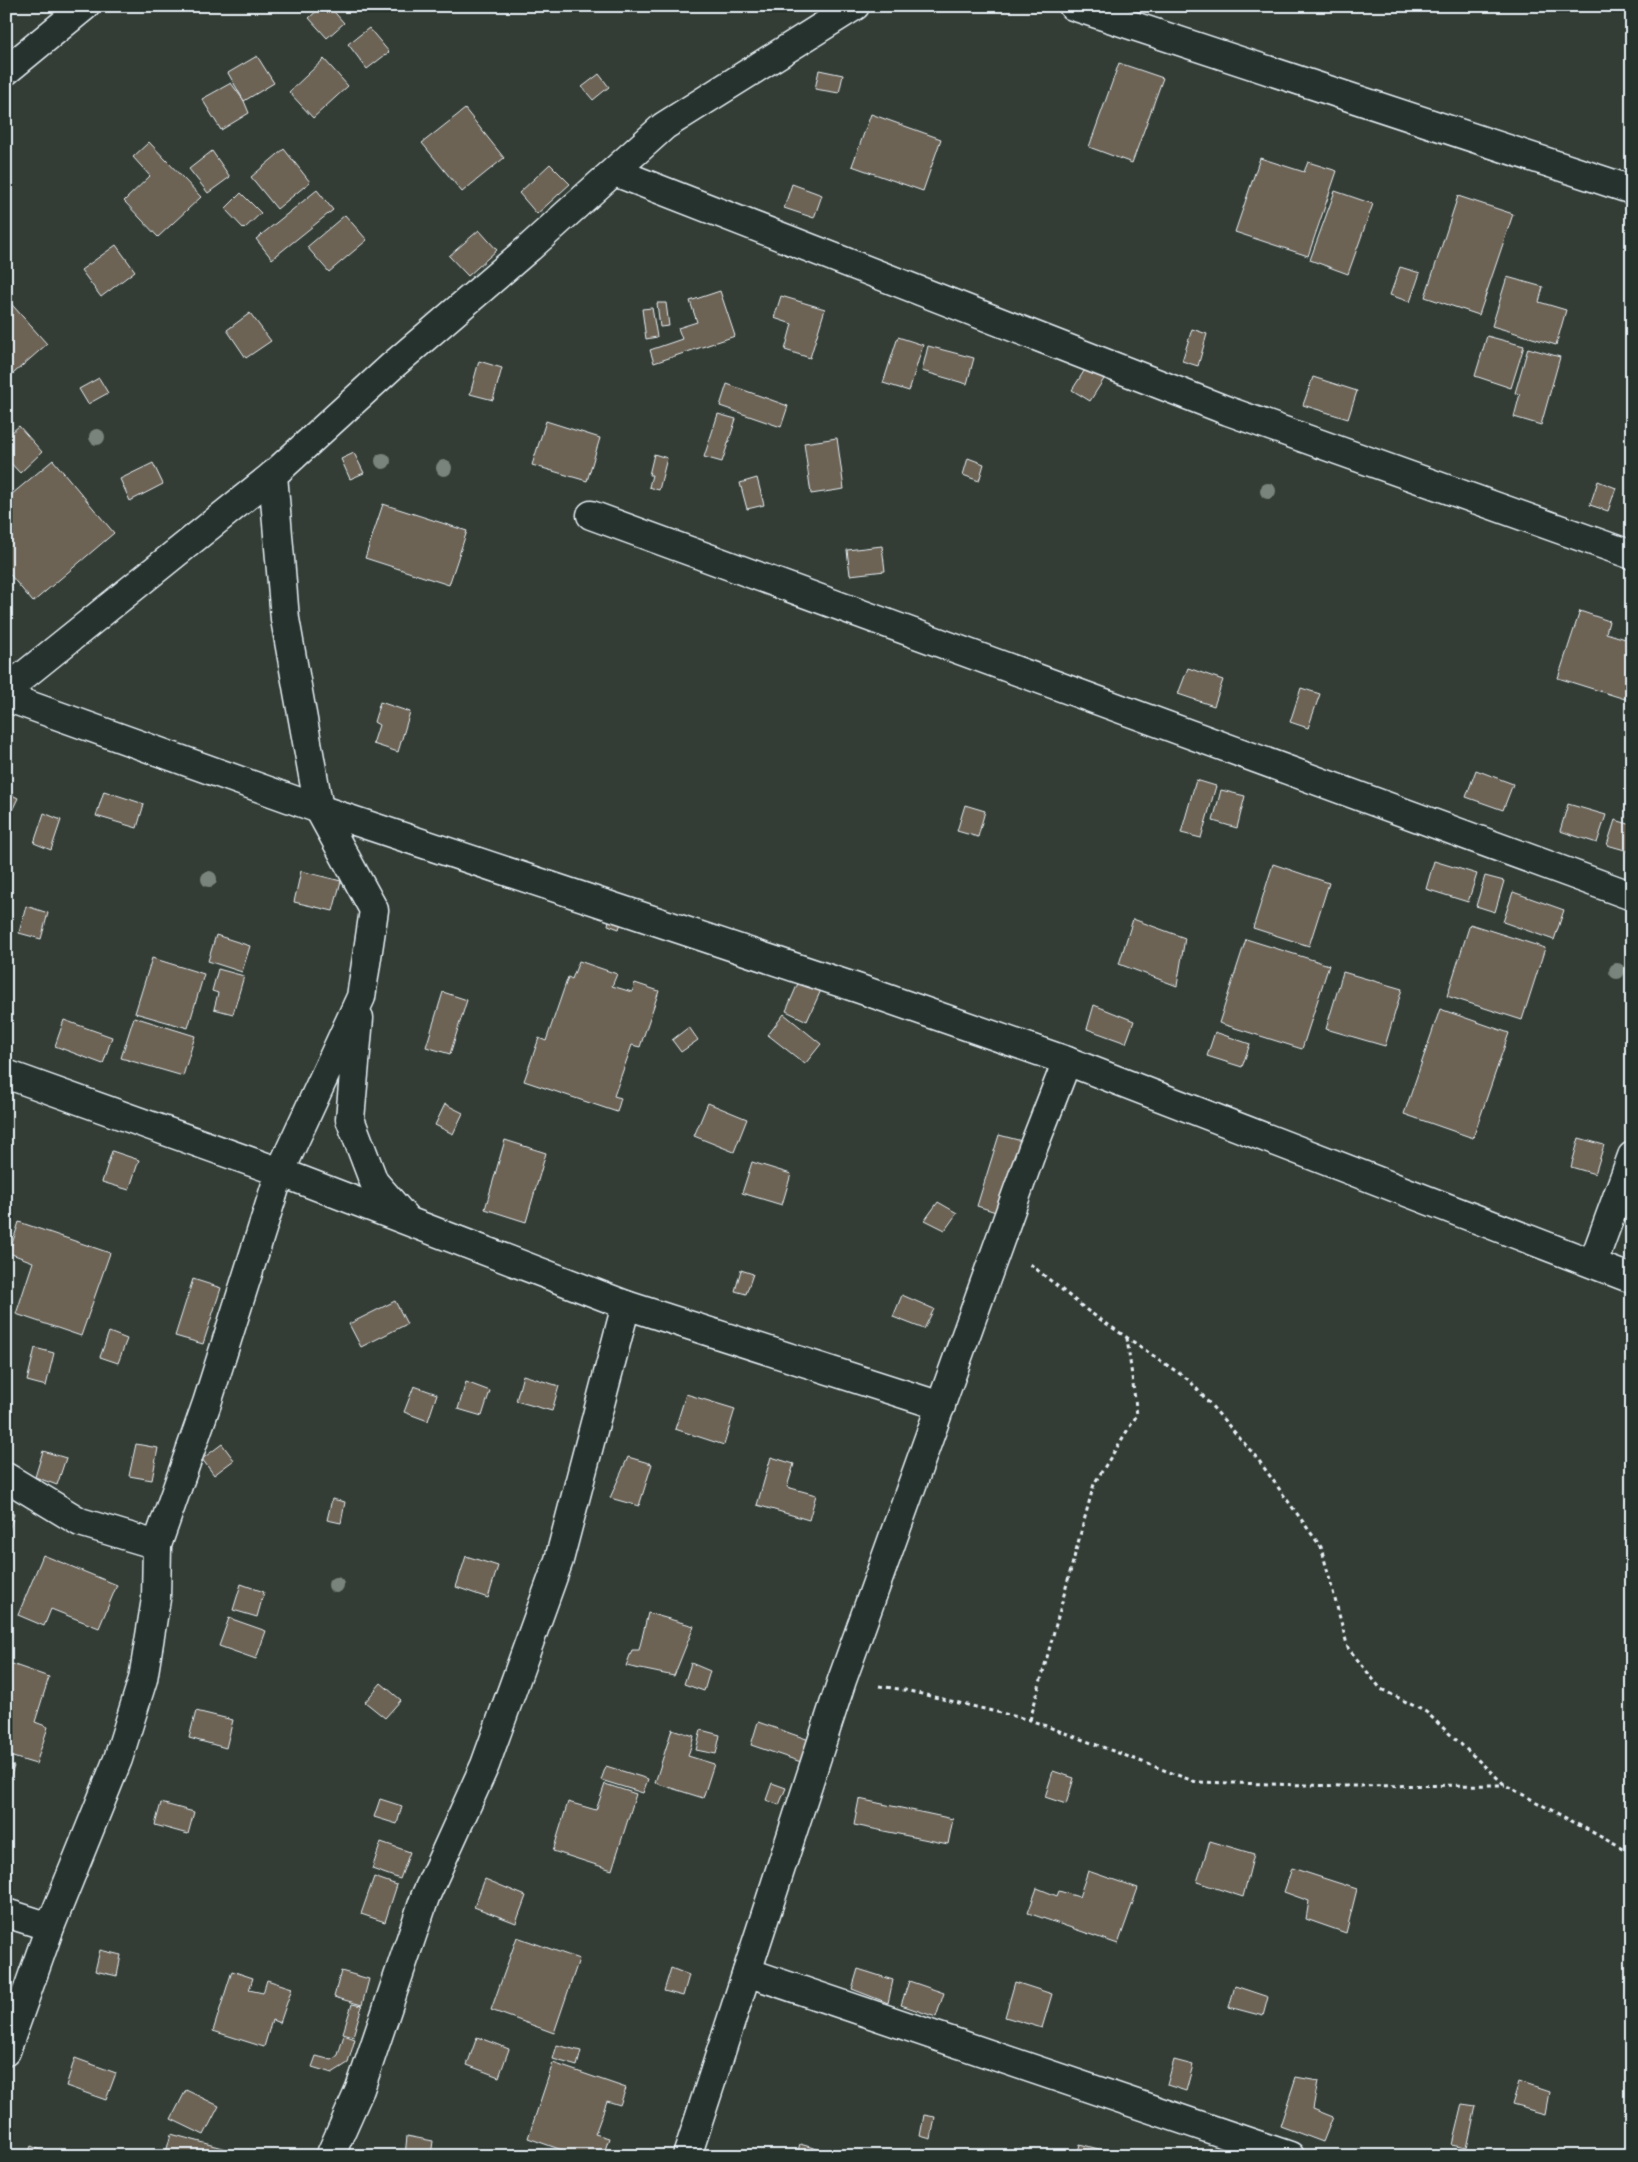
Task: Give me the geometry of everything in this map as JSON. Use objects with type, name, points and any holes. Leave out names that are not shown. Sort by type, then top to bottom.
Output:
[{"type":"street","points":[[6,71],[86,6]]},
{"type":"street","points":[[6,690],[273,475],[392,366],[529,248],[664,126],[855,6]]},
{"type":"street","points":[[1073,6],[1632,190]]},
{"type":"street","points":[[615,172],[1228,411],[1632,555]]},
{"type":"street","points":[[273,475],[286,619],[318,809],[374,910],[361,996],[350,1119],[374,1182],[411,1224]]},
{"type":"street","points":[[591,515],[1632,896]]},
{"type":"street","points":[[6,697],[318,809],[860,989],[1067,1061],[1632,1279]]},
{"type":"street","points":[[6,2051],[50,1926],[118,1759],[143,1679],[156,1599],[157,1545],[207,1403],[280,1172],[361,996]]},
{"type":"street","points":[[687,2156],[842,1680],[1067,1061]]},
{"type":"street","points":[[6,1074],[280,1172],[411,1224],[626,1305],[941,1406]]},
{"type":"street","points":[[1593,1263],[1632,1156]]},
{"type":"street","points":[[330,2156],[360,2089],[425,1897],[485,1765],[559,1560],[626,1305]]},
{"type":"street","points":[[6,1477],[80,1522],[157,1545]]},
{"type":"street","points":[[6,1913],[50,1926]]},
{"type":"street","points":[[747,1972],[1290,2156]]},
{"type":"path","points":[[1001,1240],[1088,1311],[1189,1380],[1257,1458],[1320,1547],[1348,1648],[1381,1690],[1426,1712],[1505,1785],[1627,1850],[1632,1855]]},
{"type":"path","points":[[1030,1720],[1094,1484],[1137,1415],[1127,1338]]},
{"type":"path","points":[[842,1680],[904,1690],[1030,1720],[1196,1782],[1342,1786],[1505,1785]]},
{"type":"building","points":[[322,6],[329,6],[344,23],[327,38],[309,18]]},
{"type":"building","points":[[369,28],[389,52],[367,69],[348,44]]},
{"type":"building","points":[[257,56],[274,83],[244,101],[228,73]]},
{"type":"building","points":[[324,59],[348,86],[313,118],[289,92]]},
{"type":"building","points":[[1119,63],[1163,78],[1132,163],[1089,147]]},
{"type":"building","points":[[819,70],[843,75],[839,93],[815,89]]},
{"type":"building","points":[[599,74],[609,87],[593,100],[582,87]]},
{"type":"building","points":[[231,83],[244,101],[249,113],[221,130],[202,99]]},
{"type":"building","points":[[465,109],[504,158],[462,192],[422,143]]},
{"type":"building","points":[[871,114],[941,139],[923,191],[852,166]]},
{"type":"building","points":[[149,142],[201,197],[158,237],[124,201],[150,176],[133,157]]},
{"type":"building","points":[[284,149],[310,182],[277,209],[251,177]]},
{"type":"building","points":[[212,151],[230,177],[208,193],[189,169]]},
{"type":"building","points":[[1260,158],[1304,172],[1308,162],[1337,171],[1308,256],[1235,232]]},
{"type":"building","points":[[550,164],[570,184],[537,214],[519,193]]},
{"type":"building","points":[[792,184],[822,195],[814,218],[784,208]]},
{"type":"building","points":[[317,190],[333,210],[272,259],[256,239]]},
{"type":"building","points":[[1335,191],[1373,204],[1348,274],[1310,260]]},
{"type":"building","points":[[241,193],[261,213],[244,229],[225,209]]},
{"type":"building","points":[[1458,196],[1513,214],[1479,315],[1425,297]]},
{"type":"building","points":[[345,215],[367,240],[329,272],[307,247]]},
{"type":"building","points":[[479,230],[497,250],[468,276],[449,256]]},
{"type":"building","points":[[116,245],[135,271],[101,297],[81,270]]},
{"type":"building","points":[[1400,267],[1420,273],[1410,302],[1390,295]]},
{"type":"building","points":[[1507,277],[1543,287],[1539,302],[1566,310],[1556,345],[1492,326]]},
{"type":"building","points":[[720,291],[735,336],[654,363],[650,350],[682,339],[678,328],[697,322],[690,301]]},
{"type":"building","points":[[781,296],[825,309],[810,358],[785,350],[792,324],[774,318]]},
{"type":"building","points":[[6,298],[47,344],[6,380]]},
{"type":"building","points":[[657,303],[666,303],[669,326],[660,327]]},
{"type":"building","points":[[652,308],[657,337],[646,339],[642,309]]},
{"type":"building","points":[[250,313],[271,341],[246,358],[227,330]]},
{"type":"building","points":[[1192,329],[1207,334],[1198,366],[1182,361]]},
{"type":"building","points":[[1487,336],[1524,346],[1511,388],[1475,376]]},
{"type":"building","points":[[898,337],[923,345],[909,391],[883,383]]},
{"type":"building","points":[[928,346],[974,358],[967,384],[922,371]]},
{"type":"building","points":[[1528,348],[1560,357],[1541,425],[1514,417],[1520,394],[1515,393]]},
{"type":"building","points":[[479,361],[502,368],[493,400],[470,394]]},
{"type":"building","points":[[1086,368],[1104,379],[1090,401],[1072,390]]},
{"type":"building","points":[[1313,377],[1357,391],[1348,419],[1303,405]]},
{"type":"building","points":[[99,378],[108,393],[88,404],[79,389]]},
{"type":"building","points":[[727,384],[788,406],[781,427],[720,406]]},
{"type":"building","points":[[718,414],[736,419],[722,462],[704,457]]},
{"type":"building","points":[[546,421],[600,438],[587,481],[532,465]]},
{"type":"building","points":[[19,426],[42,452],[20,473],[6,458],[6,437]]},
{"type":"building","points":[[837,438],[844,489],[811,494],[804,443]]},
{"type":"building","points":[[354,453],[364,473],[350,479],[341,459]]},
{"type":"building","points":[[654,454],[667,458],[659,490],[649,487],[652,475],[649,475]]},
{"type":"building","points":[[968,458],[984,464],[979,481],[963,475]]},
{"type":"building","points":[[53,460],[114,533],[33,602],[6,570],[6,499]]},
{"type":"building","points":[[153,463],[163,484],[130,501],[120,479]]},
{"type":"building","points":[[757,478],[764,505],[747,509],[740,483]]},
{"type":"building","points":[[1598,481],[1616,488],[1608,511],[1590,505]]},
{"type":"building","points":[[383,504],[467,531],[449,585],[365,558]]},
{"type":"building","points":[[882,546],[885,571],[850,575],[847,550]]},
{"type":"building","points":[[1580,611],[1609,621],[1606,633],[1632,641],[1632,678],[1625,699],[1558,678]]},
{"type":"building","points":[[1188,668],[1223,680],[1214,706],[1178,694]]},
{"type":"building","points":[[1301,688],[1320,694],[1308,728],[1290,722]]},
{"type":"building","points":[[380,702],[410,712],[398,752],[373,744],[379,725],[374,722]]},
{"type":"building","points":[[1476,770],[1513,784],[1503,810],[1466,797]]},
{"type":"building","points":[[1196,780],[1216,786],[1201,838],[1181,833]]},
{"type":"building","points":[[1221,790],[1245,796],[1237,828],[1213,821]]},
{"type":"building","points":[[104,791],[144,804],[137,828],[96,816]]},
{"type":"building","points":[[6,792],[18,798],[7,821],[6,821]]},
{"type":"building","points":[[1568,804],[1606,815],[1597,843],[1560,831]]},
{"type":"building","points":[[965,805],[985,811],[978,837],[957,831]]},
{"type":"building","points":[[44,813],[61,820],[51,850],[34,843]]},
{"type":"building","points":[[1615,820],[1632,825],[1632,852],[1607,845]]},
{"type":"building","points":[[1434,861],[1477,874],[1468,902],[1426,889]]},
{"type":"building","points":[[1273,864],[1329,883],[1309,946],[1253,928]]},
{"type":"building","points":[[301,871],[341,881],[333,911],[294,902]]},
{"type":"building","points":[[1485,876],[1504,881],[1495,912],[1476,906]]},
{"type":"building","points":[[1513,892],[1564,910],[1554,940],[1503,922]]},
{"type":"building","points":[[26,906],[48,913],[41,939],[19,933]]},
{"type":"building","points":[[610,916],[622,920],[619,929],[608,925]]},
{"type":"building","points":[[1133,919],[1185,938],[1177,986],[1119,964]]},
{"type":"building","points":[[1470,924],[1545,948],[1522,1020],[1447,996]]},
{"type":"building","points":[[216,935],[250,946],[242,972],[208,961]]},
{"type":"building","points":[[1246,939],[1329,965],[1302,1049],[1219,1023]]},
{"type":"building","points":[[152,958],[204,974],[188,1028],[135,1013]]},
{"type":"building","points":[[579,961],[617,974],[612,986],[632,992],[635,983],[659,991],[640,1047],[632,1045],[614,1096],[621,1098],[617,1112],[524,1081],[539,1038],[546,1041],[568,977],[572,979]]},
{"type":"building","points":[[218,969],[244,976],[233,1014],[214,1009],[218,993],[212,991]]},
{"type":"building","points":[[1343,972],[1402,989],[1385,1046],[1326,1029]]},
{"type":"building","points":[[799,981],[821,990],[807,1021],[786,1011]]},
{"type":"building","points":[[443,992],[467,1000],[450,1054],[426,1047]]},
{"type":"building","points":[[1094,1005],[1134,1021],[1126,1043],[1087,1029]]},
{"type":"building","points":[[1440,1009],[1509,1033],[1473,1138],[1404,1114]]},
{"type":"building","points":[[784,1014],[821,1044],[805,1064],[768,1035]]},
{"type":"building","points":[[134,1017],[195,1036],[183,1076],[121,1058]]},
{"type":"building","points":[[64,1020],[112,1037],[103,1064],[55,1046]]},
{"type":"building","points":[[689,1027],[698,1040],[681,1052],[672,1040]]},
{"type":"building","points":[[1215,1032],[1250,1044],[1242,1067],[1207,1056]]},
{"type":"building","points":[[708,1103],[747,1119],[734,1152],[694,1136]]},
{"type":"building","points":[[445,1104],[463,1113],[453,1134],[435,1125]]},
{"type":"building","points":[[999,1135],[1022,1141],[999,1213],[977,1206]]},
{"type":"building","points":[[1579,1138],[1604,1145],[1595,1174],[1571,1167]]},
{"type":"building","points":[[505,1140],[546,1153],[526,1222],[485,1209]]},
{"type":"building","points":[[112,1151],[139,1160],[129,1190],[102,1182]]},
{"type":"building","points":[[752,1162],[791,1174],[782,1205],[742,1193]]},
{"type":"building","points":[[938,1202],[957,1213],[945,1230],[925,1220]]},
{"type":"building","points":[[19,1222],[110,1253],[81,1336],[16,1314],[33,1262],[9,1253]]},
{"type":"building","points":[[741,1270],[753,1274],[746,1294],[735,1291]]},
{"type":"building","points":[[193,1279],[221,1288],[203,1344],[175,1336]]},
{"type":"building","points":[[902,1295],[934,1309],[924,1329],[893,1317]]},
{"type":"building","points":[[395,1301],[407,1324],[361,1347],[349,1324]]},
{"type":"building","points":[[109,1332],[127,1339],[118,1363],[100,1357]]},
{"type":"building","points":[[35,1348],[54,1353],[46,1386],[27,1381]]},
{"type":"building","points":[[523,1375],[559,1386],[552,1411],[516,1401]]},
{"type":"building","points":[[466,1382],[490,1391],[482,1416],[458,1409]]},
{"type":"building","points":[[414,1386],[437,1394],[428,1421],[404,1412]]},
{"type":"building","points":[[686,1394],[735,1409],[724,1445],[675,1429]]},
{"type":"building","points":[[136,1444],[158,1448],[152,1480],[129,1476]]},
{"type":"building","points":[[222,1444],[234,1460],[214,1475],[202,1459]]},
{"type":"building","points":[[43,1451],[66,1458],[57,1485],[35,1477]]},
{"type":"building","points":[[628,1457],[652,1464],[639,1506],[610,1498]]},
{"type":"building","points":[[771,1457],[794,1464],[787,1487],[816,1495],[809,1520],[757,1505]]},
{"type":"building","points":[[332,1499],[345,1502],[341,1523],[327,1520]]},
{"type":"building","points":[[6,1512],[14,1514],[6,1540]]},
{"type":"building","points":[[43,1555],[117,1585],[99,1628],[51,1609],[44,1626],[18,1615]]},
{"type":"building","points":[[466,1556],[498,1566],[488,1598],[456,1587]]},
{"type":"building","points":[[241,1584],[264,1592],[257,1617],[233,1610]]},
{"type":"building","points":[[648,1613],[694,1626],[674,1676],[626,1666],[632,1650],[639,1650]]},
{"type":"building","points":[[229,1618],[266,1631],[256,1659],[219,1646]]},
{"type":"building","points":[[6,1662],[49,1677],[35,1722],[48,1727],[36,1764],[6,1755]]},
{"type":"building","points":[[691,1663],[710,1671],[704,1691],[684,1684]]},
{"type":"building","points":[[381,1683],[401,1700],[385,1718],[365,1702]]},
{"type":"building","points":[[196,1711],[233,1720],[226,1748],[189,1738]]},
{"type":"building","points":[[758,1722],[815,1742],[807,1764],[751,1745]]},
{"type":"building","points":[[672,1729],[694,1736],[688,1756],[714,1764],[703,1798],[655,1783]]},
{"type":"building","points":[[701,1730],[720,1735],[716,1754],[696,1750]]},
{"type":"building","points":[[6,1764],[14,1766],[6,1791]]},
{"type":"building","points":[[606,1766],[648,1779],[643,1793],[601,1780]]},
{"type":"building","points":[[1053,1771],[1074,1778],[1066,1804],[1045,1797]]},
{"type":"building","points":[[772,1783],[786,1788],[779,1805],[766,1800]]},
{"type":"building","points":[[605,1784],[636,1794],[612,1870],[553,1851],[568,1802],[596,1810]]},
{"type":"building","points":[[380,1799],[402,1806],[397,1824],[374,1817]]},
{"type":"building","points":[[859,1799],[953,1819],[948,1844],[854,1825]]},
{"type":"building","points":[[161,1803],[194,1812],[188,1834],[155,1825]]},
{"type":"building","points":[[1210,1841],[1254,1854],[1243,1897],[1197,1882]]},
{"type":"building","points":[[381,1842],[410,1852],[400,1879],[372,1869]]},
{"type":"building","points":[[1292,1868],[1357,1889],[1346,1933],[1306,1919],[1309,1901],[1284,1892]]},
{"type":"building","points":[[1088,1871],[1138,1888],[1118,1944],[1028,1913],[1037,1888],[1057,1896],[1059,1891],[1079,1897]]},
{"type":"building","points":[[374,1877],[397,1885],[385,1922],[361,1914]]},
{"type":"building","points":[[485,1879],[526,1896],[516,1923],[474,1907]]},
{"type":"building","points":[[517,1937],[579,1959],[554,2033],[491,2010]]},
{"type":"building","points":[[100,1950],[121,1955],[117,1976],[95,1971]]},
{"type":"building","points":[[671,1968],[689,1975],[683,1996],[664,1991]]},
{"type":"building","points":[[858,1969],[893,1980],[888,2003],[852,1989]]},
{"type":"building","points":[[232,1971],[253,1978],[249,1990],[263,1993],[267,1980],[292,1988],[280,2023],[272,2020],[264,2047],[213,2031]]},
{"type":"building","points":[[341,1971],[369,1979],[362,2005],[334,1997]]},
{"type":"building","points":[[909,1981],[944,1993],[936,2017],[901,2005]]},
{"type":"building","points":[[1015,1982],[1052,1994],[1042,2028],[1005,2017]]},
{"type":"building","points":[[1235,1986],[1268,1997],[1263,2016],[1229,2007]]},
{"type":"building","points":[[352,2004],[362,2006],[353,2036],[343,2033]]},
{"type":"building","points":[[344,2035],[355,2039],[348,2063],[332,2073],[312,2067],[316,2056],[332,2060],[338,2055]]},
{"type":"building","points":[[477,2037],[509,2049],[499,2077],[467,2065]]},
{"type":"building","points":[[557,2045],[581,2051],[577,2066],[553,2059]]},
{"type":"building","points":[[75,2058],[116,2073],[106,2100],[66,2086]]},
{"type":"building","points":[[1174,2060],[1193,2065],[1186,2091],[1167,2085]]},
{"type":"building","points":[[553,2063],[626,2088],[620,2105],[607,2101],[595,2134],[609,2138],[603,2156],[579,2156],[528,2138]]},
{"type":"building","points":[[1296,2077],[1318,2081],[1313,2109],[1333,2117],[1323,2142],[1280,2126]]},
{"type":"building","points":[[1519,2082],[1549,2092],[1545,2114],[1512,2105]]},
{"type":"building","points":[[186,2090],[219,2106],[204,2135],[171,2119]]},
{"type":"building","points":[[1462,2104],[1476,2106],[1467,2148],[1452,2145]]},
{"type":"building","points":[[924,2115],[935,2117],[931,2139],[920,2136]]},
{"type":"building","points":[[171,2134],[242,2153],[241,2156],[165,2156]]},
{"type":"building","points":[[407,2136],[433,2141],[431,2156],[405,2156]]},
{"type":"building","points":[[800,2144],[831,2153],[830,2156],[796,2156]]},
{"type":"building","points":[[1080,2144],[1109,2152],[1108,2156],[1077,2156]]},
{"type":"building","points":[[31,2146],[56,2156],[27,2156]]}]
